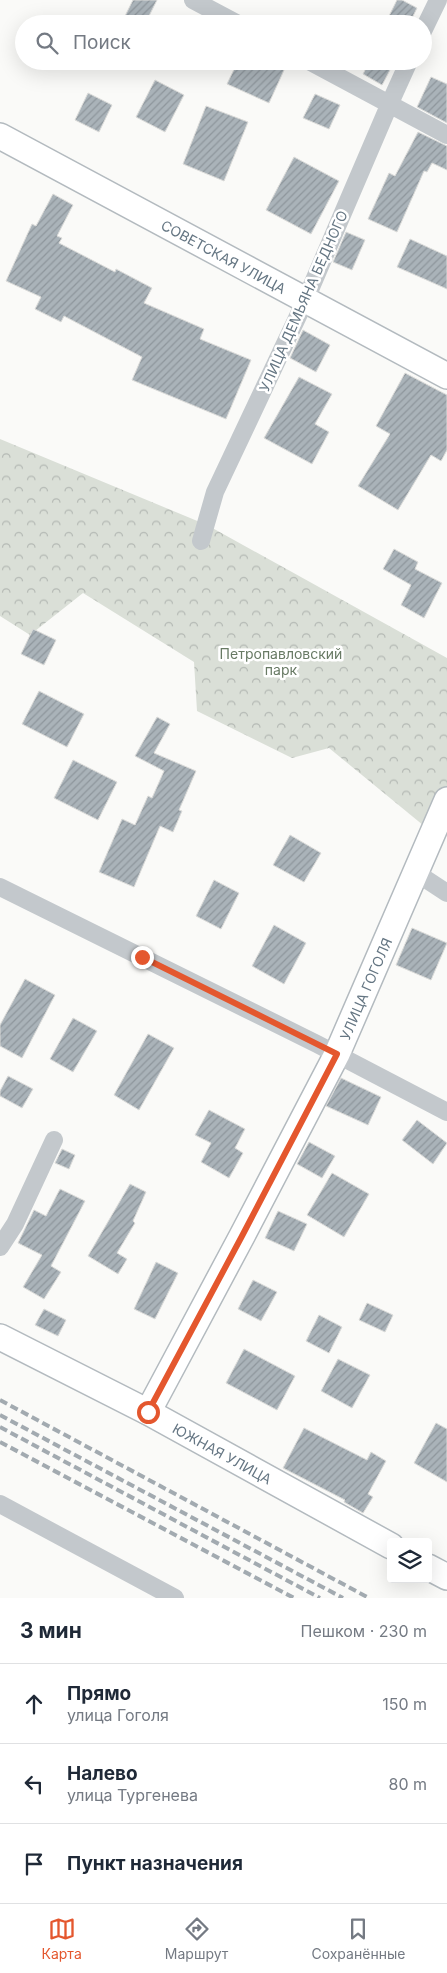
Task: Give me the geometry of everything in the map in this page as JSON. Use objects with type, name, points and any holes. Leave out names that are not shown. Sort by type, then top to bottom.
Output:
[{"type":"street","points":[[193,0],[221,15]]},
{"type":"street","points":[[431,15],[438,0]]},
{"type":"street","points":[[327,70],[447,134]]},
{"type":"street","name":"УЛИЦА ДЕМЬЯНА БЕДНОГО","points":[[201,541],[215,492],[306,299],[405,70]]},
{"type":"street","name":"СОВЕТСКАЯ УЛИЦА","points":[[0,136],[447,376]]},
{"type":"street","name":"УЛИЦА ГОГОЛЯ","points":[[148,1412],[238,1245],[337,1054],[447,800]]},
{"type":"street","points":[[415,872],[447,893]]},
{"type":"street","points":[[0,887],[337,1054],[447,1112]]},
{"type":"street","points":[[0,1248],[15,1224],[54,1140]]},
{"type":"street","name":"ЮЖНАЯ УЛИЦА","points":[[0,1337],[148,1412],[387,1544]]},
{"type":"street","points":[[0,1504],[175,1598]]},
{"type":"street","points":[[432,1569],[447,1577]]},
{"type":"green space","name":"Петропавловский парк","points":[[0,439],[207,525],[447,658],[447,792],[429,830],[329,748],[292,758],[197,711],[194,662],[83,593],[30,635],[0,616]]},
{"type":"building","points":[[133,0],[157,0],[150,15],[126,15]]},
{"type":"building","points":[[397,0],[402,0],[417,8],[414,15],[390,15]]},
{"type":"building","points":[[234,70],[284,70],[269,103],[227,84]]},
{"type":"building","points":[[365,70],[390,70],[382,85],[363,74]]},
{"type":"building","points":[[431,77],[447,84],[447,123],[417,107]]},
{"type":"building","points":[[155,80],[184,95],[165,132],[136,117]]},
{"type":"building","points":[[88,93],[112,105],[99,132],[75,120]]},
{"type":"building","points":[[315,94],[340,105],[329,129],[303,118]]},
{"type":"building","points":[[206,106],[248,122],[224,181],[183,164]]},
{"type":"building","points":[[418,132],[447,146],[447,170],[432,163],[427,172],[424,171],[397,232],[368,219],[389,173],[395,176]]},
{"type":"building","points":[[294,157],[339,181],[311,234],[266,210]]},
{"type":"building","points":[[53,194],[73,205],[57,236],[62,238],[59,243],[115,272],[116,269],[152,288],[144,303],[204,329],[200,339],[251,360],[226,419],[132,380],[142,357],[64,316],[61,322],[35,309],[41,297],[6,281],[32,224],[36,226]]},
{"type":"building","points":[[346,232],[365,240],[352,270],[333,262]]},
{"type":"building","points":[[410,239],[447,256],[447,289],[397,267]]},
{"type":"building","points":[[303,330],[330,345],[316,372],[290,358]]},
{"type":"building","points":[[405,373],[447,395],[447,450],[441,461],[431,455],[398,510],[358,486],[390,434],[376,426]]},
{"type":"building","points":[[299,377],[332,394],[315,424],[329,432],[312,464],[264,438]]},
{"type":"building","points":[[394,549],[418,562],[415,569],[442,583],[424,618],[401,605],[411,585],[383,569]]},
{"type":"building","points":[[33,629],[56,640],[44,665],[21,654]]},
{"type":"building","points":[[39,691],[84,714],[67,747],[22,724]]},
{"type":"building","points":[[157,717],[170,724],[154,753],[196,771],[179,810],[182,811],[173,832],[160,826],[134,887],[99,872],[122,819],[135,825],[148,796],[152,798],[164,771],[135,756]]},
{"type":"building","points":[[73,760],[117,782],[98,820],[54,798]]},
{"type":"building","points":[[290,835],[321,853],[304,882],[273,865]]},
{"type":"building","points":[[214,880],[239,893],[221,929],[196,916]]},
{"type":"building","points":[[274,925],[306,943],[284,984],[252,966]]},
{"type":"building","points":[[412,928],[447,943],[431,980],[396,965]]},
{"type":"building","points":[[25,979],[55,995],[22,1058],[0,1046],[0,1025]]},
{"type":"building","points":[[73,1018],[97,1031],[73,1072],[50,1059]]},
{"type":"building","points":[[148,1034],[174,1048],[139,1110],[114,1095]]},
{"type":"building","points":[[8,1076],[33,1089],[22,1108],[0,1096],[0,1091]]},
{"type":"building","points":[[341,1078],[381,1097],[368,1125],[326,1106]]},
{"type":"building","points":[[209,1110],[245,1129],[235,1148],[243,1153],[229,1178],[201,1162],[211,1143],[195,1135]]},
{"type":"building","points":[[417,1120],[447,1143],[433,1164],[402,1140]]},
{"type":"building","points":[[309,1142],[335,1156],[322,1178],[297,1164]]},
{"type":"building","points":[[62,1149],[75,1155],[69,1169],[55,1163]]},
{"type":"building","points":[[332,1173],[369,1194],[344,1237],[307,1215]]},
{"type":"building","points":[[130,1184],[146,1192],[133,1221],[135,1223],[117,1253],[127,1259],[118,1274],[88,1256]]},
{"type":"building","points":[[60,1189],[85,1201],[51,1266],[61,1272],[44,1299],[23,1287],[42,1255],[18,1243],[34,1210],[46,1216]]},
{"type":"building","points":[[278,1211],[307,1224],[294,1251],[265,1238]]},
{"type":"building","points":[[156,1262],[178,1273],[155,1319],[134,1309]]},
{"type":"building","points":[[253,1280],[277,1292],[261,1321],[238,1309]]},
{"type":"building","points":[[367,1303],[393,1315],[385,1332],[359,1320]]},
{"type":"building","points":[[44,1309],[66,1320],[58,1336],[35,1325]]},
{"type":"building","points":[[319,1315],[342,1327],[329,1353],[306,1341]]},
{"type":"building","points":[[244,1349],[295,1376],[277,1410],[226,1383]]},
{"type":"building","points":[[338,1359],[370,1375],[352,1408],[321,1391]]},
{"type":"building","points":[[436,1423],[447,1429],[447,1482],[414,1463]]},
{"type":"building","points":[[304,1428],[367,1460],[371,1452],[386,1461],[368,1494],[373,1497],[363,1513],[344,1502],[345,1500],[283,1468]]},
{"type":"railway","points":[[0,1400],[369,1598]]},
{"type":"railway","points":[[0,1415],[343,1598]]},
{"type":"railway","points":[[0,1427],[320,1598]]},
{"type":"railway","points":[[0,1442],[294,1598]]},
{"type":"route","points":[[142,957],[337,1054],[148,1412]]}]
